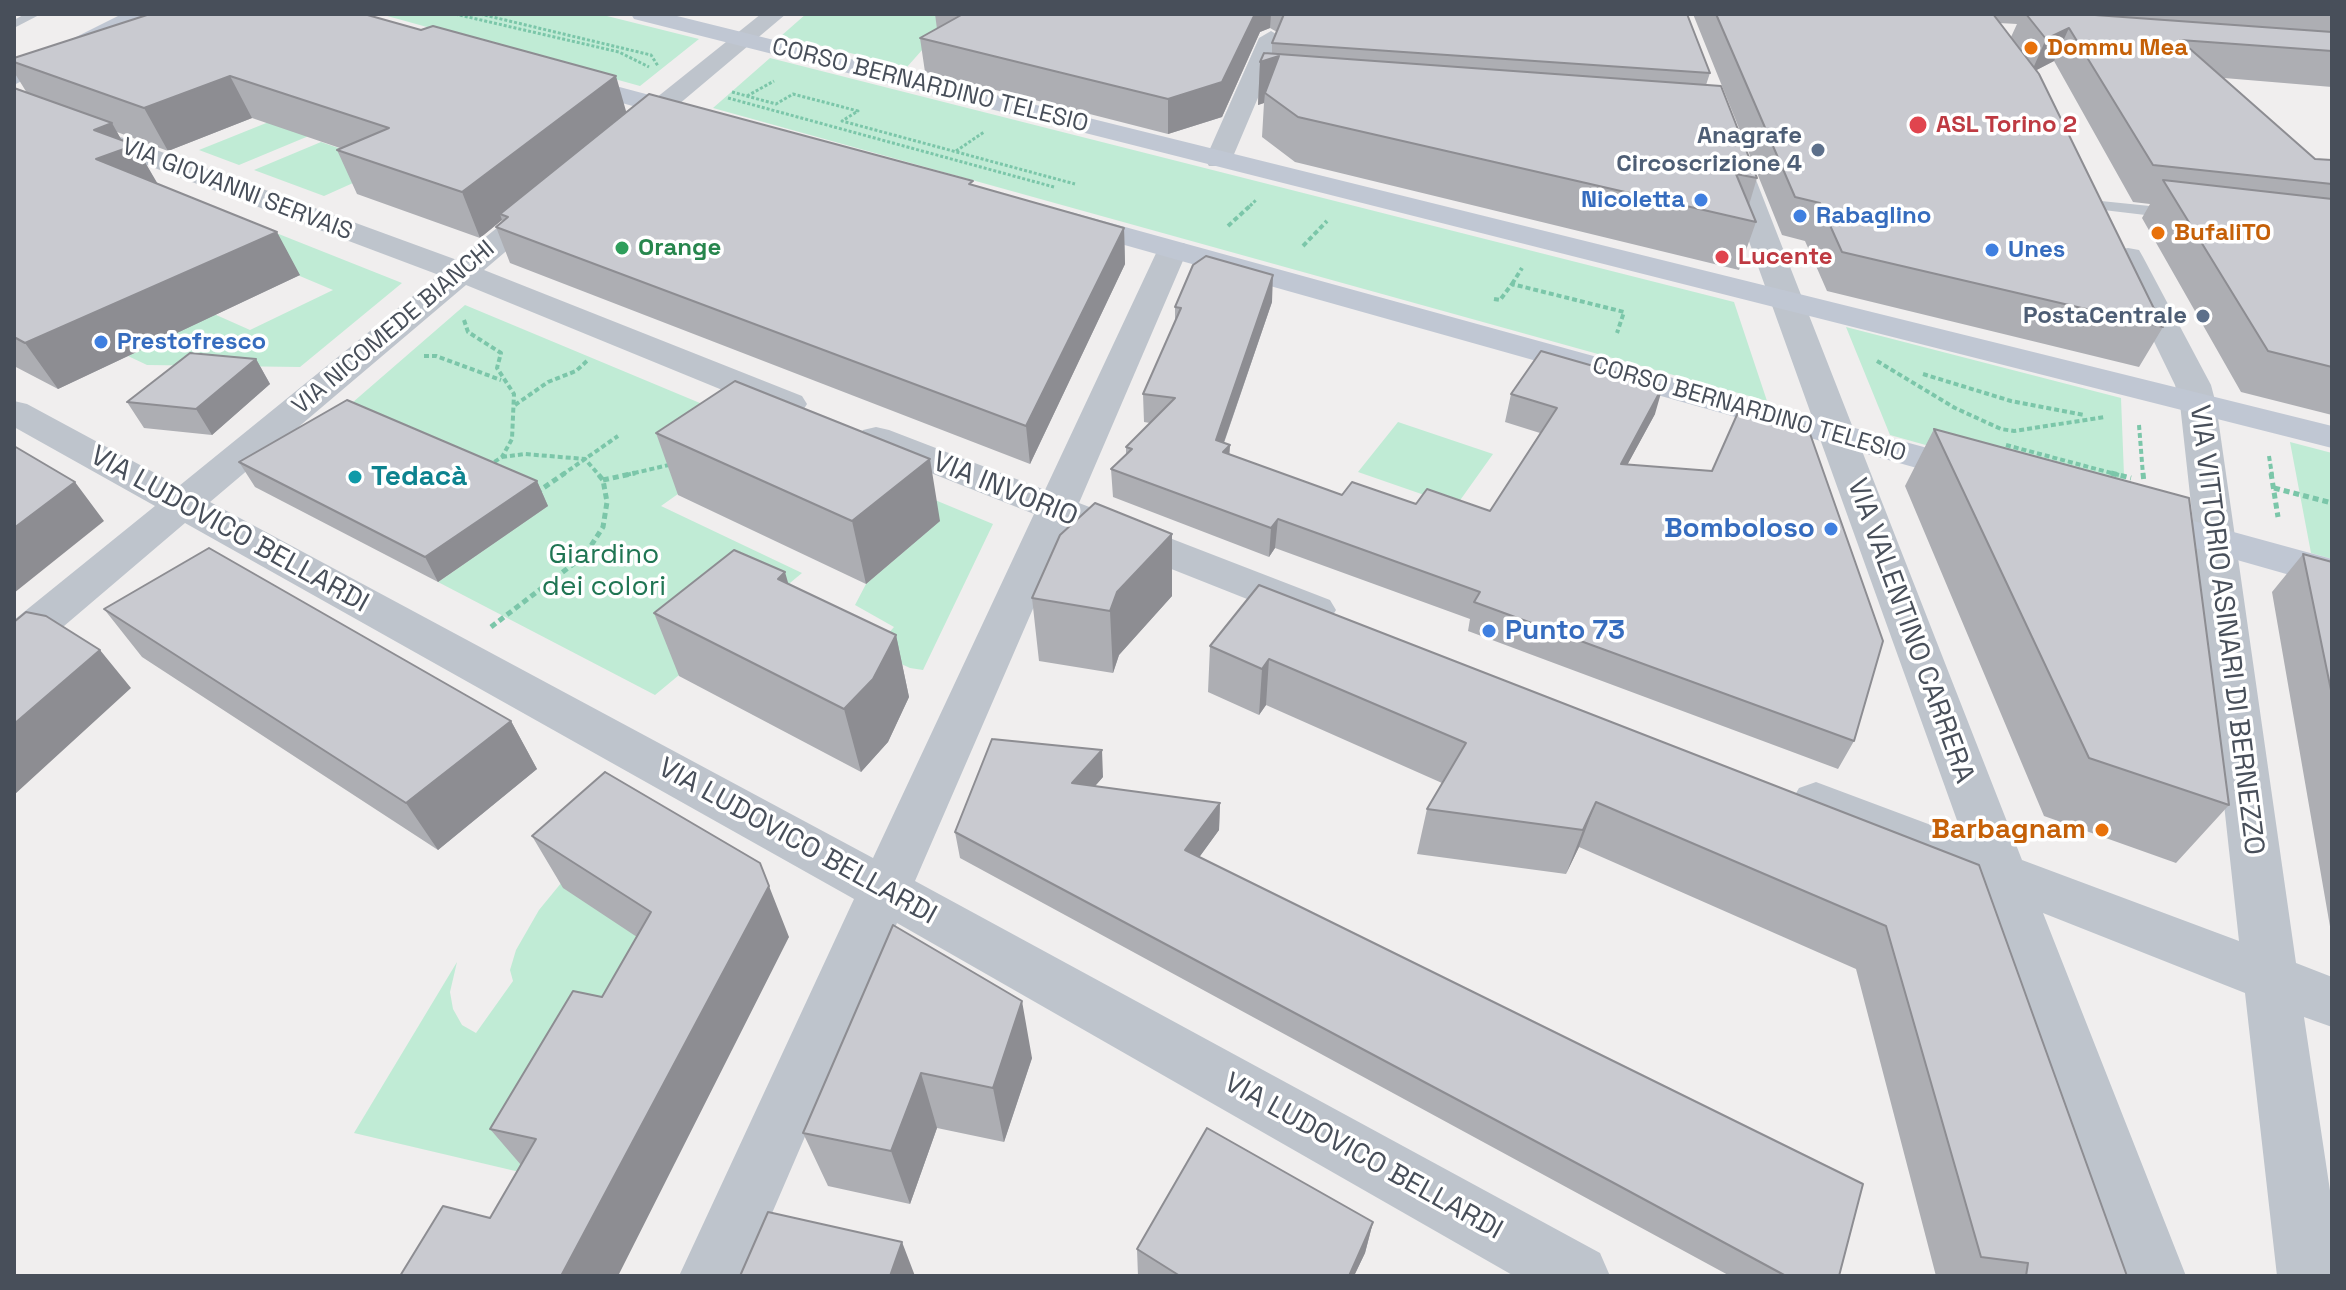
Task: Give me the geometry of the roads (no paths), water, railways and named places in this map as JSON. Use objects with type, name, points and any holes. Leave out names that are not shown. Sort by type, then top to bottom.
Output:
[{"type":"street","points":[[14,78],[140,14]]},
{"type":"street","name":"CORSO BERNARDINO TELESIO","points":[[642,14],[2332,437]]},
{"type":"street","points":[[606,153],[662,90],[745,39],[775,14]]},
{"type":"street","points":[[1219,160],[1271,38]]},
{"type":"street","points":[[533,70],[662,90],[719,122]]},
{"type":"street","points":[[1251,85],[1347,92]]},
{"type":"street","name":"VIA GIOVANNI SERVAIS","points":[[14,106],[473,278]]},
{"type":"street","name":"VIA VALENTINO CARRERA","points":[[1719,120],[2153,1276]]},
{"type":"street","name":"VIA NICOMEDE BIANCHI","points":[[14,644],[352,364],[473,278],[569,183]]},
{"type":"street","name":"VIA VITTORIO ASINARI DI BERNEZZO","points":[[2095,193],[2193,385],[2198,404],[2310,1276]]},
{"type":"street","name":"CORSO BERNARDINO TELESIO","points":[[1037,211],[2008,482]]},
{"type":"street","points":[[712,1276],[1173,249]]},
{"type":"street","name":"VIA INVORIO","points":[[473,278],[1054,510],[1351,624]]},
{"type":"street","name":"VIA LUDOVICO BELLARDI","points":[[14,412],[886,891],[1577,1276]]},
{"type":"street","points":[[2099,507],[2332,573]]},
{"type":"street","points":[[1781,789],[2332,1002]]},
{"type":"lane","points":[[15,24],[35,14]]},
{"type":"lane","name":"VIA VITTORIO ASINARI DI BERNEZZO","points":[[2095,193],[2194,216]]},
{"type":"place","name":"Dommu Mea","points":[[2031,48]]},
{"type":"place","name":"ASL Torino 2","points":[[1918,125]]},
{"type":"place","name":"Anagrafe Circoscrizione 4","points":[[1818,150]]},
{"type":"place","name":"Nicoletta","points":[[1701,200]]},
{"type":"place","name":"Rabaglino","points":[[1800,216]]},
{"type":"place","name":"BufaliTO","points":[[2158,233]]},
{"type":"place","name":"Orange","points":[[622,248]]},
{"type":"place","name":"Unes","points":[[1992,250]]},
{"type":"place","name":"Lucente","points":[[1722,257]]},
{"type":"place","name":"PostaCentrale","points":[[2203,316]]},
{"type":"place","name":"Prestofresco","points":[[101,342]]},
{"type":"place","name":"Tedacà","points":[[355,477]]},
{"type":"place","name":"Bomboloso","points":[[1831,529]]},
{"type":"place","name":"Punto 73","points":[[1489,631]]},
{"type":"place","name":"Barbagnam","points":[[2102,830]]},
{"type":"park label","name":"Giardino dei colori","points":[[604,571]]}]
